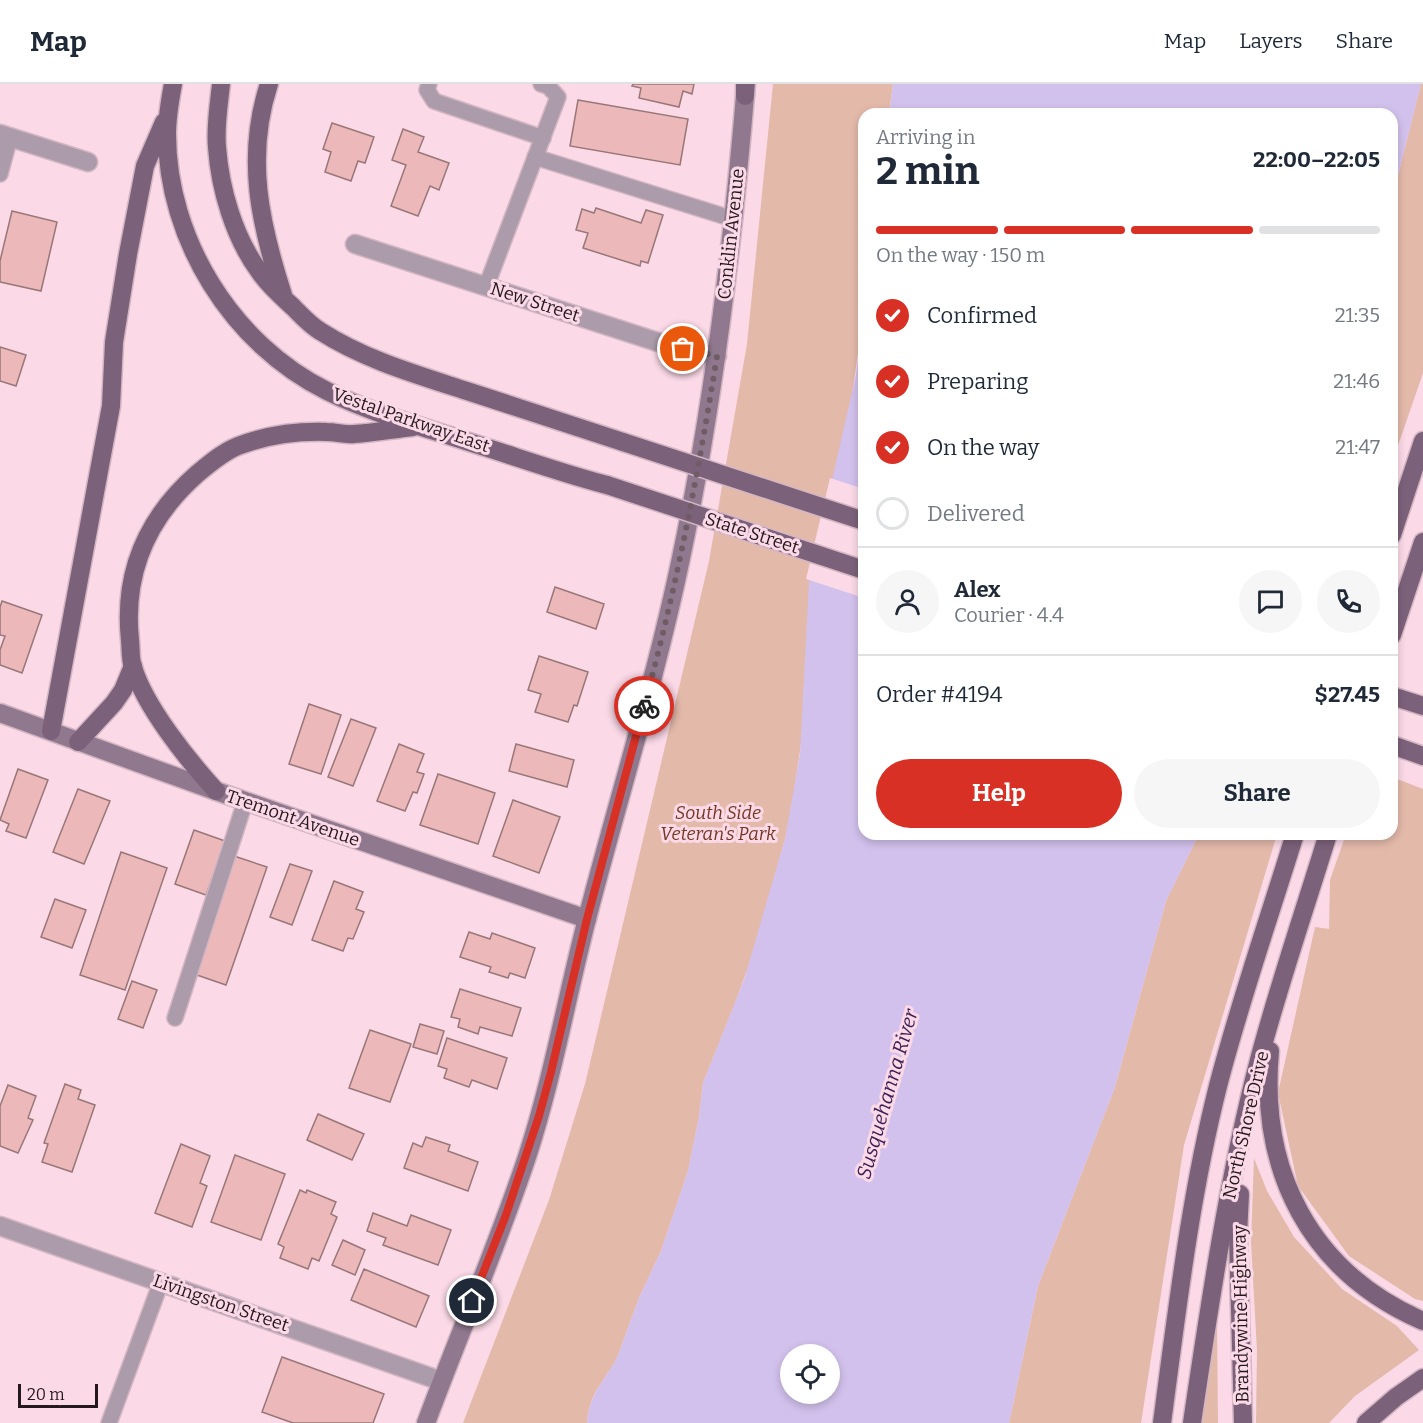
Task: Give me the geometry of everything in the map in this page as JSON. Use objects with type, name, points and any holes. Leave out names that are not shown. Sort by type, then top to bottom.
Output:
[{"type":"main road","name":"Vestal Parkway East","points":[[173,84],[167,131],[168,159],[178,211],[197,260],[221,300],[257,339],[300,375],[326,391],[361,406],[607,485]]},
{"type":"main road","points":[[221,84],[217,113],[217,149],[221,178],[230,211],[249,257],[267,282],[320,331],[403,370],[858,519]]},
{"type":"main road","points":[[270,84],[258,136],[258,192],[266,243],[284,299]]},
{"type":"main road","name":"Conklin Avenue","points":[[426,1423],[528,1153],[551,1072],[587,919],[665,629],[696,483],[717,356],[746,88]]},
{"type":"main road","points":[[51,731],[111,406],[114,342],[130,243],[145,166],[169,109]]},
{"type":"main road","points":[[216,791],[196,769],[158,716],[133,666],[129,602],[133,574],[140,552],[159,517],[173,496],[205,467],[235,447],[301,431],[352,435],[418,426]]},
{"type":"main road","points":[[1398,517],[1423,441]]},
{"type":"main road","name":"State Street","points":[[607,485],[858,568]]},
{"type":"main road","points":[[1398,617],[1423,542]]},
{"type":"main road","points":[[78,742],[114,704],[133,666]]},
{"type":"main road","points":[[1398,698],[1421,705]]},
{"type":"main road","name":"Tremont Avenue","points":[[0,713],[216,791],[587,919]]},
{"type":"main road","points":[[1398,748],[1423,756]]},
{"type":"main road","name":"North Shore Drive","points":[[1162,1423],[1189,1229],[1212,1110],[1237,1017],[1293,840]]},
{"type":"main road","name":"North Shore Drive","points":[[1192,1423],[1226,1216],[1250,1097],[1259,1060],[1326,840]]},
{"type":"main road","points":[[1283,980],[1271,1044],[1268,1089],[1273,1142],[1283,1178],[1311,1231],[1341,1267],[1378,1296],[1423,1321]]},
{"type":"main road","name":"Brandywine Highway","points":[[1244,1423],[1238,1227],[1242,1162],[1250,1097]]},
{"type":"main road","points":[[1366,1423],[1396,1397],[1423,1378]]},
{"type":"street","points":[[5,136],[88,162]]},
{"type":"street","name":"New Street","points":[[355,244],[670,346],[717,356]]},
{"type":"street","name":"Livingston Street","points":[[0,1226],[441,1381]]},
{"type":"lane","points":[[429,84],[427,90],[434,101],[543,138]]},
{"type":"lane","points":[[486,287],[558,97],[548,86],[541,84]]},
{"type":"lane","points":[[0,174],[5,136]]},
{"type":"lane","points":[[535,157],[733,219]]},
{"type":"lane","points":[[175,1018],[245,801]]},
{"type":"lane","points":[[109,1423],[161,1282]]},
{"type":"green space","name":"South Side Veteran's Park","points":[[773,84],[893,84],[890,108],[858,108],[858,353],[791,812],[752,956],[703,1083],[688,1171],[661,1251],[639,1298],[617,1358],[594,1396],[587,1423],[463,1423],[549,1200],[585,1084],[709,561],[747,344]]},
{"type":"green space","points":[[1421,84],[1423,84],[1423,373],[1398,446],[1398,175]]},
{"type":"green space","points":[[1398,779],[1423,789],[1423,1301],[1415,1299],[1349,1256],[1298,1186],[1278,1093],[1315,927],[1329,929],[1330,880],[1344,840],[1398,840]]},
{"type":"green space","points":[[1196,840],[1275,840],[1184,1145],[1141,1423],[1009,1423],[1038,1286],[1115,1087],[1166,901]]},
{"type":"green space","points":[[1254,1158],[1267,1191],[1294,1237],[1342,1289],[1397,1326],[1419,1350],[1355,1396],[1329,1423],[1256,1423],[1257,1351],[1251,1242]]},
{"type":"green space","points":[[1217,1320],[1218,1423],[1201,1423]]},
{"type":"water","points":[[893,84],[1421,84],[1398,175],[1398,108],[890,108]]},
{"type":"water","name":"Susquehanna River","points":[[858,359],[858,840],[1196,840],[1166,901],[1115,1087],[1038,1286],[1009,1423],[587,1423],[594,1396],[617,1358],[639,1298],[661,1251],[688,1171],[703,1083],[744,980],[785,839],[800,754],[809,581]]},
{"type":"pier","points":[[830,478],[858,487],[858,596],[806,579]]},
{"type":"building","points":[[633,84],[694,84],[692,94],[683,91],[679,107],[639,98],[641,88],[632,86]]},
{"type":"building","points":[[578,100],[688,119],[680,165],[570,146]]},
{"type":"building","points":[[332,123],[374,137],[365,163],[358,161],[351,181],[325,172],[331,152],[323,149]]},
{"type":"building","points":[[403,129],[424,137],[418,152],[449,163],[439,190],[430,186],[418,216],[391,206],[406,165],[392,160]]},
{"type":"building","points":[[596,208],[641,223],[646,210],[663,215],[648,263],[641,261],[640,266],[583,248],[588,233],[576,230],[582,209],[594,213]]},
{"type":"building","points":[[12,211],[57,222],[41,291],[0,282],[0,261]]},
{"type":"building","points":[[0,347],[26,355],[16,386],[0,381]]},
{"type":"building","points":[[555,587],[604,604],[596,629],[547,612]]},
{"type":"building","points":[[2,601],[42,615],[22,673],[0,665],[0,650],[5,636],[0,635]]},
{"type":"building","points":[[539,656],[588,672],[577,706],[574,705],[568,722],[535,712],[541,694],[528,690]]},
{"type":"building","points":[[309,704],[341,715],[321,774],[289,764]]},
{"type":"building","points":[[351,719],[376,728],[353,786],[328,777]]},
{"type":"building","points":[[399,744],[424,754],[417,772],[424,774],[417,793],[413,792],[405,811],[377,801]]},
{"type":"building","points":[[516,744],[574,760],[567,787],[509,771]]},
{"type":"building","points":[[18,769],[48,780],[26,838],[6,831],[9,824],[0,820]]},
{"type":"building","points":[[438,774],[495,793],[478,844],[420,825]]},
{"type":"building","points":[[78,789],[110,801],[84,864],[53,852]]},
{"type":"building","points":[[513,800],[560,817],[539,873],[493,856]]},
{"type":"building","points":[[194,830],[225,841],[206,895],[175,884]]},
{"type":"building","points":[[121,852],[167,868],[125,990],[80,975]]},
{"type":"building","points":[[234,856],[267,867],[226,985],[194,974]]},
{"type":"building","points":[[290,864],[312,871],[292,925],[270,917]]},
{"type":"building","points":[[334,881],[363,892],[356,909],[364,912],[353,939],[348,938],[343,951],[312,940]]},
{"type":"building","points":[[55,899],[86,910],[72,948],[41,937]]},
{"type":"building","points":[[469,932],[490,939],[492,933],[535,948],[525,978],[510,973],[508,978],[489,972],[491,967],[460,957]]},
{"type":"building","points":[[132,981],[157,990],[143,1028],[118,1019]]},
{"type":"building","points":[[460,989],[521,1008],[512,1036],[480,1027],[478,1034],[458,1027],[460,1019],[451,1017]]},
{"type":"building","points":[[420,1024],[444,1031],[437,1054],[413,1047]]},
{"type":"building","points":[[370,1030],[411,1044],[390,1102],[349,1088]]},
{"type":"building","points":[[447,1038],[507,1058],[497,1089],[472,1080],[469,1087],[444,1078],[447,1069],[438,1066]]},
{"type":"building","points":[[65,1084],[81,1090],[78,1099],[95,1105],[72,1172],[42,1162],[48,1144],[44,1143]]},
{"type":"building","points":[[8,1085],[36,1096],[28,1118],[33,1120],[18,1153],[0,1146],[0,1106]]},
{"type":"building","points":[[318,1114],[364,1134],[352,1160],[307,1140]]},
{"type":"building","points":[[426,1137],[450,1145],[448,1151],[478,1162],[468,1191],[404,1168],[413,1143],[422,1147]]},
{"type":"building","points":[[181,1144],[210,1156],[200,1183],[207,1186],[192,1227],[155,1213]]},
{"type":"building","points":[[235,1155],[285,1174],[261,1240],[211,1222]]},
{"type":"building","points":[[300,1190],[306,1193],[307,1190],[336,1202],[331,1214],[337,1217],[319,1261],[312,1258],[308,1269],[280,1258],[284,1247],[278,1244]]},
{"type":"building","points":[[373,1213],[407,1226],[411,1215],[451,1230],[438,1265],[383,1245],[386,1238],[367,1231]]},
{"type":"building","points":[[343,1240],[365,1250],[355,1275],[332,1265]]},
{"type":"building","points":[[364,1269],[429,1296],[416,1327],[351,1300]]},
{"type":"building","points":[[282,1357],[384,1394],[373,1423],[293,1423],[262,1412]]},
{"type":"way so far","points":[[644,706],[663,639],[681,558],[705,434],[717,356],[683,349]]},
{"type":"route","points":[[472,1301],[506,1215],[539,1116],[587,919],[644,706]]}]
